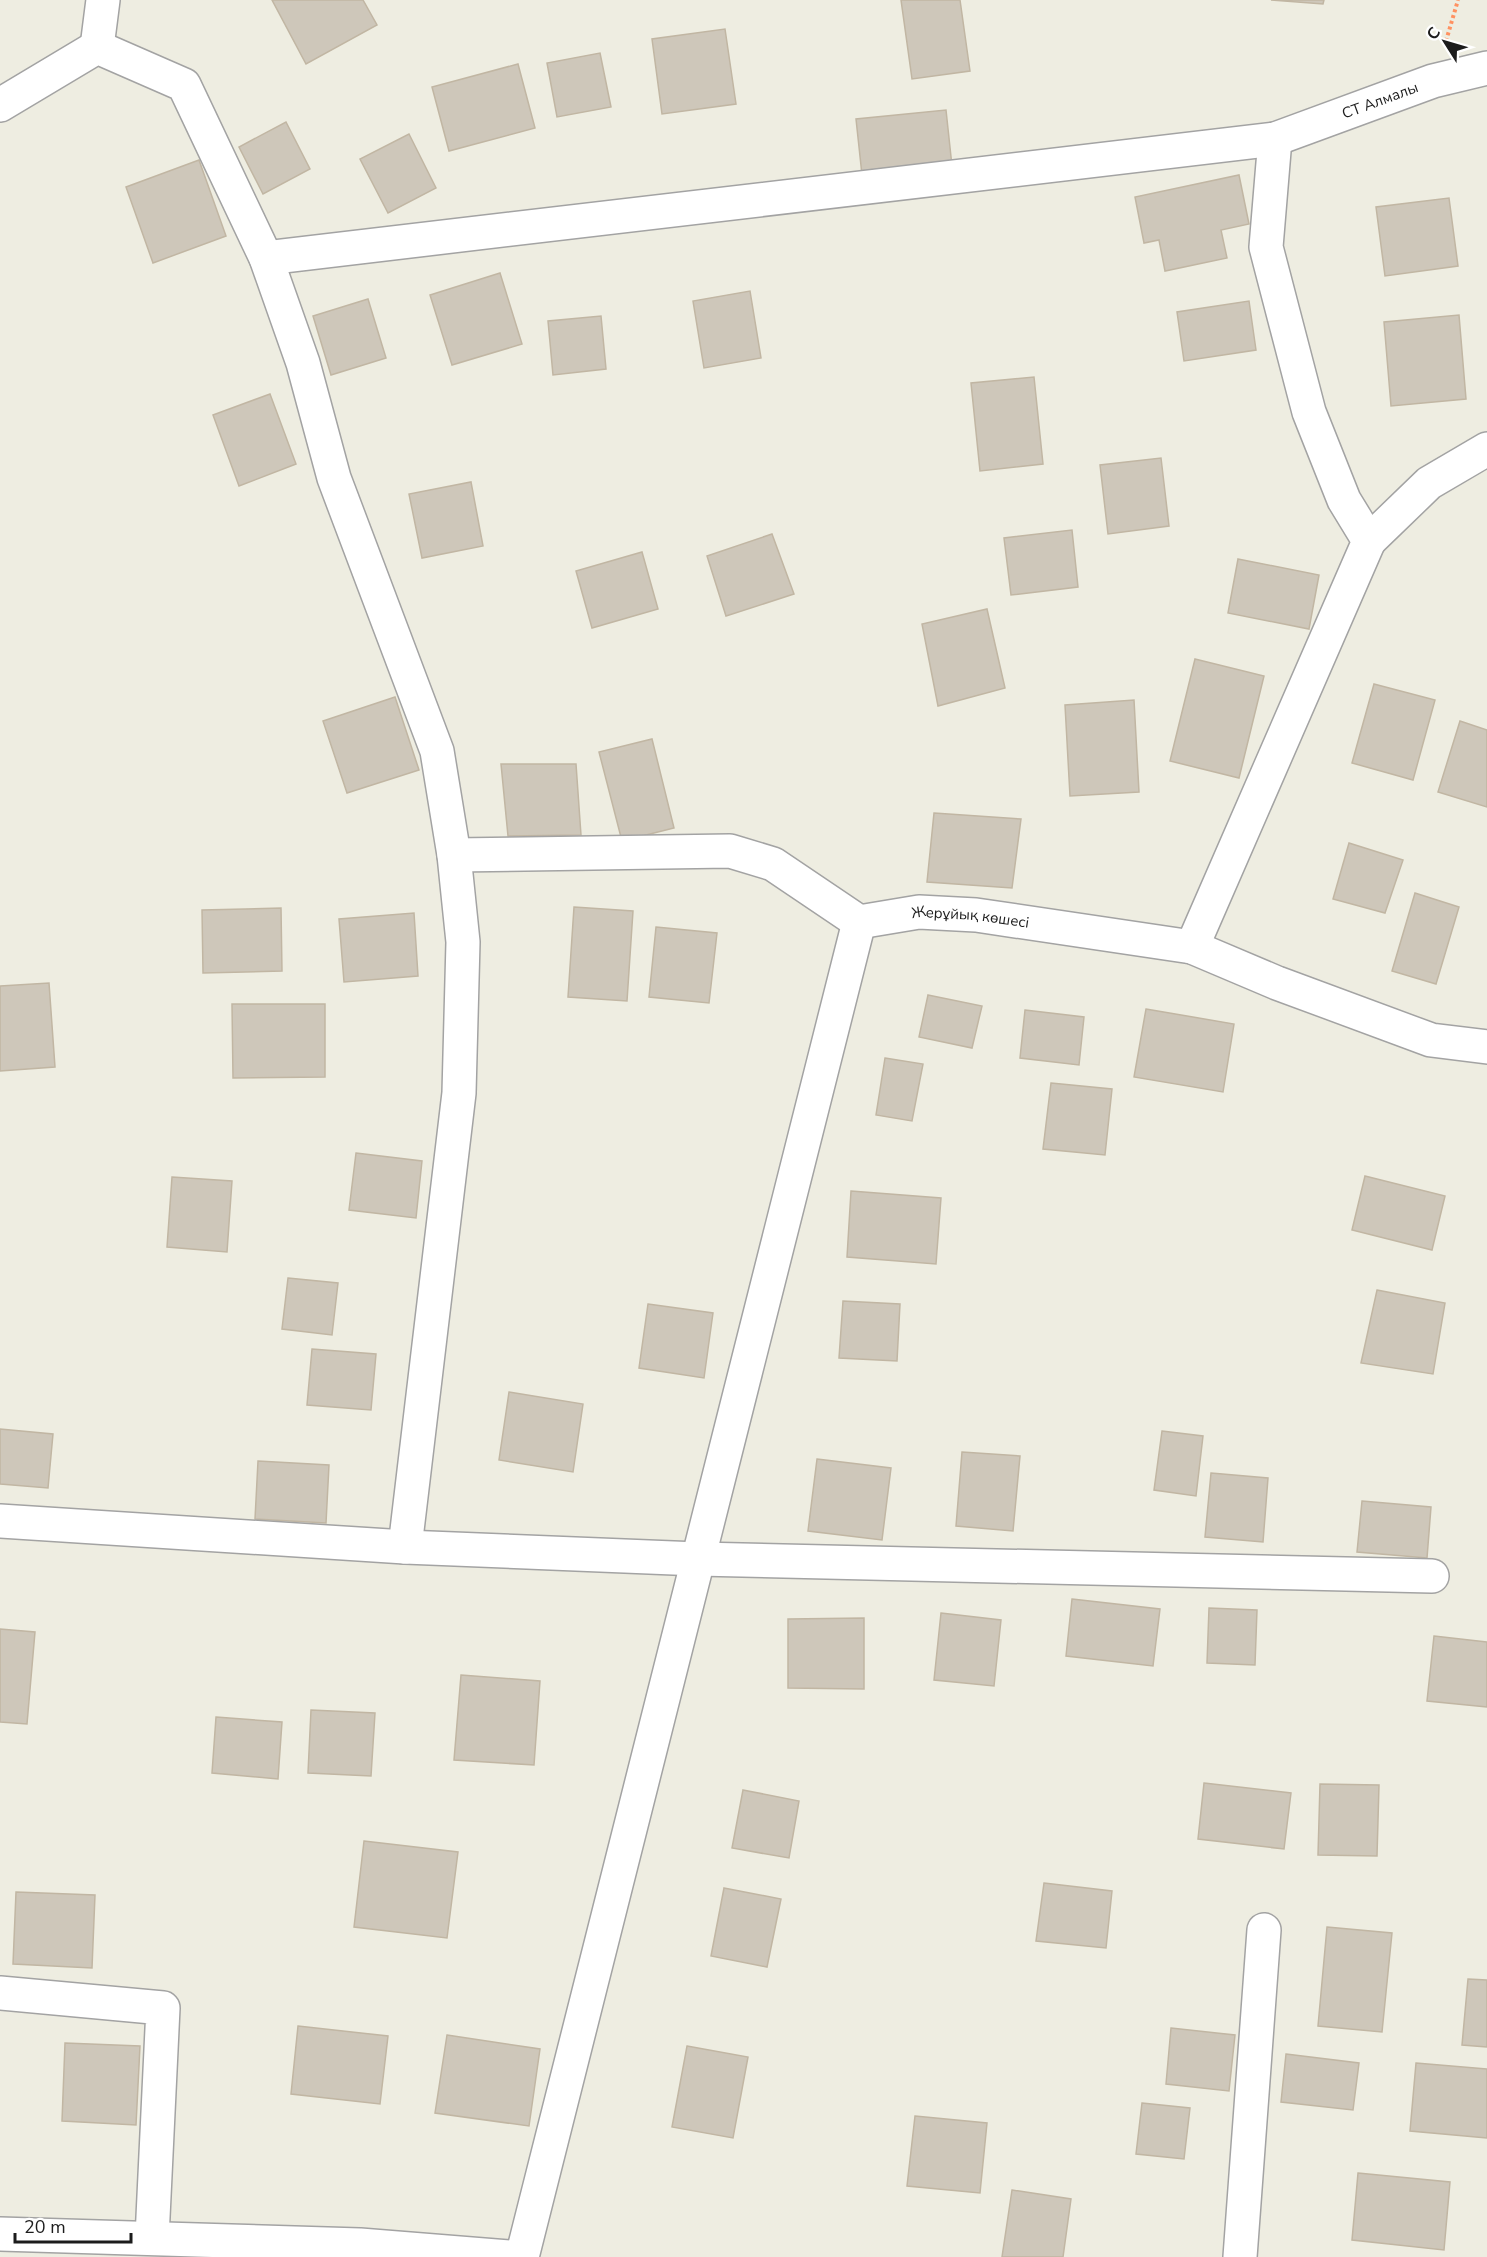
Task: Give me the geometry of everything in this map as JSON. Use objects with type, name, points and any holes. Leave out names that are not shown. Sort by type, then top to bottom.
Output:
[{"type":"street","points":[[97,47],[103,0]]},
{"type":"street","points":[[0,105],[97,47]]},
{"type":"street","points":[[97,47],[184,85],[266,258],[303,363],[334,478],[437,751],[454,855],[463,942],[459,1093],[405,1547]]},
{"type":"street","name":"СТ Алмалы","points":[[266,258],[1275,139],[1433,81],[1487,68]]},
{"type":"street","points":[[1275,139],[1266,247],[1309,412],[1344,500],[1369,541]]},
{"type":"street","points":[[1192,947],[1369,541],[1429,483],[1487,449]]},
{"type":"street","points":[[454,855],[730,851],[772,864],[859,921],[522,2257]]},
{"type":"street","name":"Жерұйық көшесі","points":[[859,921],[919,912],[976,915],[1192,947],[1277,983],[1431,1040],[1487,1047]]},
{"type":"street","points":[[0,1521],[405,1547],[698,1559],[1432,1576]]},
{"type":"street","points":[[1240,2257],[1264,1930]]},
{"type":"street","points":[[0,1993],[163,2008],[153,2238]]},
{"type":"street","points":[[0,2234],[360,2245],[510,2257]]},
{"type":"building","points":[[272,0],[363,0],[377,25],[306,64]]},
{"type":"building","points":[[901,0],[960,0],[970,71],[912,79]]},
{"type":"building","points":[[1271,0],[1324,0],[1323,4]]},
{"type":"building","points":[[725,29],[736,104],[662,114],[652,39]]},
{"type":"building","points":[[600,53],[611,107],[557,117],[547,63]]},
{"type":"building","points":[[518,64],[535,128],[449,151],[432,87]]},
{"type":"building","points":[[946,110],[952,166],[862,175],[856,119]]},
{"type":"building","points":[[286,122],[310,169],[263,194],[239,147]]},
{"type":"building","points":[[409,134],[436,188],[388,213],[360,159]]},
{"type":"building","points":[[199,160],[226,236],[153,263],[126,187]]},
{"type":"building","points":[[1239,175],[1249,224],[1221,230],[1227,258],[1165,271],[1159,240],[1144,243],[1135,197]]},
{"type":"building","points":[[1449,198],[1458,266],[1385,276],[1376,207]]},
{"type":"building","points":[[500,273],[522,344],[452,365],[430,295]]},
{"type":"building","points":[[750,291],[761,358],[704,368],[693,301]]},
{"type":"building","points":[[368,299],[386,358],[331,375],[313,316]]},
{"type":"building","points":[[1249,301],[1256,350],[1184,361],[1177,312]]},
{"type":"building","points":[[1459,315],[1466,399],[1391,406],[1384,322]]},
{"type":"building","points":[[601,316],[606,369],[553,375],[548,321]]},
{"type":"building","points":[[1034,377],[1043,464],[980,471],[971,383]]},
{"type":"building","points":[[270,394],[296,464],[239,486],[213,415]]},
{"type":"building","points":[[1161,458],[1169,526],[1108,534],[1100,465]]},
{"type":"building","points":[[471,482],[483,546],[422,558],[409,494]]},
{"type":"building","points":[[1072,530],[1078,587],[1011,595],[1004,538]]},
{"type":"building","points":[[772,534],[794,594],[726,616],[707,556]]},
{"type":"building","points":[[642,552],[658,609],[592,628],[576,571]]},
{"type":"building","points":[[1238,559],[1319,575],[1309,629],[1228,613]]},
{"type":"building","points":[[987,609],[1005,688],[938,706],[922,624]]},
{"type":"building","points":[[1195,659],[1264,676],[1239,778],[1170,761]]},
{"type":"building","points":[[1374,684],[1435,700],[1413,780],[1352,763]]},
{"type":"building","points":[[395,697],[419,770],[347,793],[323,721]]},
{"type":"building","points":[[1134,700],[1139,792],[1070,796],[1065,705]]},
{"type":"building","points":[[1460,721],[1487,730],[1487,807],[1438,792]]},
{"type":"building","points":[[652,739],[674,828],[622,841],[599,752]]},
{"type":"building","points":[[501,764],[576,764],[581,835],[508,836]]},
{"type":"building","points":[[934,813],[1021,819],[1012,888],[927,882]]},
{"type":"building","points":[[1349,843],[1403,860],[1385,913],[1333,899]]},
{"type":"building","points":[[1415,893],[1459,907],[1436,984],[1392,971]]},
{"type":"building","points":[[574,907],[633,911],[627,1001],[568,997]]},
{"type":"building","points":[[281,908],[282,971],[203,973],[202,910]]},
{"type":"building","points":[[414,913],[418,976],[344,982],[339,919]]},
{"type":"building","points":[[656,927],[717,933],[709,1003],[649,997]]},
{"type":"building","points":[[49,983],[55,1067],[0,1071],[0,986]]},
{"type":"building","points":[[928,995],[982,1006],[972,1048],[919,1037]]},
{"type":"building","points":[[232,1004],[325,1004],[325,1077],[233,1078]]},
{"type":"building","points":[[1146,1009],[1234,1024],[1223,1092],[1134,1077]]},
{"type":"building","points":[[1025,1010],[1084,1017],[1079,1065],[1020,1058]]},
{"type":"building","points":[[885,1058],[923,1064],[912,1121],[876,1115]]},
{"type":"building","points":[[1051,1083],[1112,1089],[1105,1155],[1043,1149]]},
{"type":"building","points":[[356,1153],[422,1161],[416,1218],[349,1210]]},
{"type":"building","points":[[1365,1176],[1445,1196],[1432,1250],[1352,1230]]},
{"type":"building","points":[[172,1177],[232,1181],[227,1252],[167,1247]]},
{"type":"building","points":[[851,1191],[941,1198],[936,1264],[847,1257]]},
{"type":"building","points":[[288,1278],[338,1283],[332,1335],[282,1329]]},
{"type":"building","points":[[1377,1290],[1445,1303],[1433,1374],[1361,1363]]},
{"type":"building","points":[[843,1301],[900,1304],[897,1361],[839,1358]]},
{"type":"building","points":[[648,1304],[713,1313],[704,1378],[639,1368]]},
{"type":"building","points":[[312,1349],[376,1354],[371,1410],[307,1405]]},
{"type":"building","points":[[509,1392],[583,1404],[573,1472],[499,1460]]},
{"type":"building","points":[[0,1429],[53,1434],[48,1488],[0,1484]]},
{"type":"building","points":[[1162,1431],[1203,1436],[1196,1496],[1154,1490]]},
{"type":"building","points":[[962,1452],[1020,1456],[1013,1531],[956,1526]]},
{"type":"building","points":[[817,1459],[891,1468],[882,1540],[808,1531]]},
{"type":"building","points":[[258,1461],[329,1465],[326,1523],[255,1519]]},
{"type":"building","points":[[1211,1473],[1268,1478],[1263,1542],[1205,1537]]},
{"type":"building","points":[[1362,1501],[1431,1507],[1427,1558],[1357,1552]]},
{"type":"building","points":[[1072,1599],[1160,1609],[1153,1666],[1066,1656]]},
{"type":"building","points":[[1209,1608],[1257,1610],[1255,1665],[1207,1663]]},
{"type":"building","points":[[941,1613],[1001,1620],[994,1686],[934,1680]]},
{"type":"building","points":[[864,1618],[864,1689],[788,1688],[788,1619]]},
{"type":"building","points":[[0,1629],[35,1632],[27,1724],[0,1722]]},
{"type":"building","points":[[1434,1636],[1487,1642],[1487,1707],[1427,1701]]},
{"type":"building","points":[[461,1675],[540,1681],[534,1765],[454,1760]]},
{"type":"building","points":[[311,1710],[375,1713],[371,1776],[308,1773]]},
{"type":"building","points":[[216,1717],[282,1722],[278,1779],[212,1773]]},
{"type":"building","points":[[1204,1783],[1291,1793],[1284,1849],[1198,1839]]},
{"type":"building","points":[[1320,1784],[1379,1785],[1377,1856],[1318,1855]]},
{"type":"building","points":[[743,1790],[799,1801],[789,1858],[732,1848]]},
{"type":"building","points":[[364,1841],[458,1852],[447,1938],[354,1927]]},
{"type":"building","points":[[1044,1883],[1112,1891],[1106,1948],[1036,1941]]},
{"type":"building","points":[[724,1888],[781,1899],[767,1967],[711,1956]]},
{"type":"building","points":[[16,1892],[95,1895],[92,1968],[13,1964]]},
{"type":"building","points":[[1327,1927],[1392,1933],[1382,2032],[1318,2026]]},
{"type":"building","points":[[1468,1979],[1487,1980],[1487,2047],[1462,2045]]},
{"type":"building","points":[[298,2026],[388,2036],[380,2104],[291,2094]]},
{"type":"building","points":[[1171,2028],[1235,2035],[1229,2091],[1166,2084]]},
{"type":"building","points":[[447,2035],[540,2049],[529,2126],[435,2113]]},
{"type":"building","points":[[65,2043],[140,2046],[136,2125],[62,2121]]},
{"type":"building","points":[[687,2046],[748,2057],[733,2138],[672,2127]]},
{"type":"building","points":[[1286,2054],[1359,2063],[1353,2110],[1281,2102]]},
{"type":"building","points":[[1416,2063],[1487,2069],[1487,2138],[1410,2131]]},
{"type":"building","points":[[1142,2103],[1190,2108],[1184,2159],[1136,2154]]},
{"type":"building","points":[[915,2116],[987,2123],[980,2193],[907,2186]]},
{"type":"building","points":[[1358,2173],[1450,2182],[1444,2250],[1352,2240]]},
{"type":"building","points":[[1012,2190],[1071,2199],[1063,2257],[1002,2257]]}]
